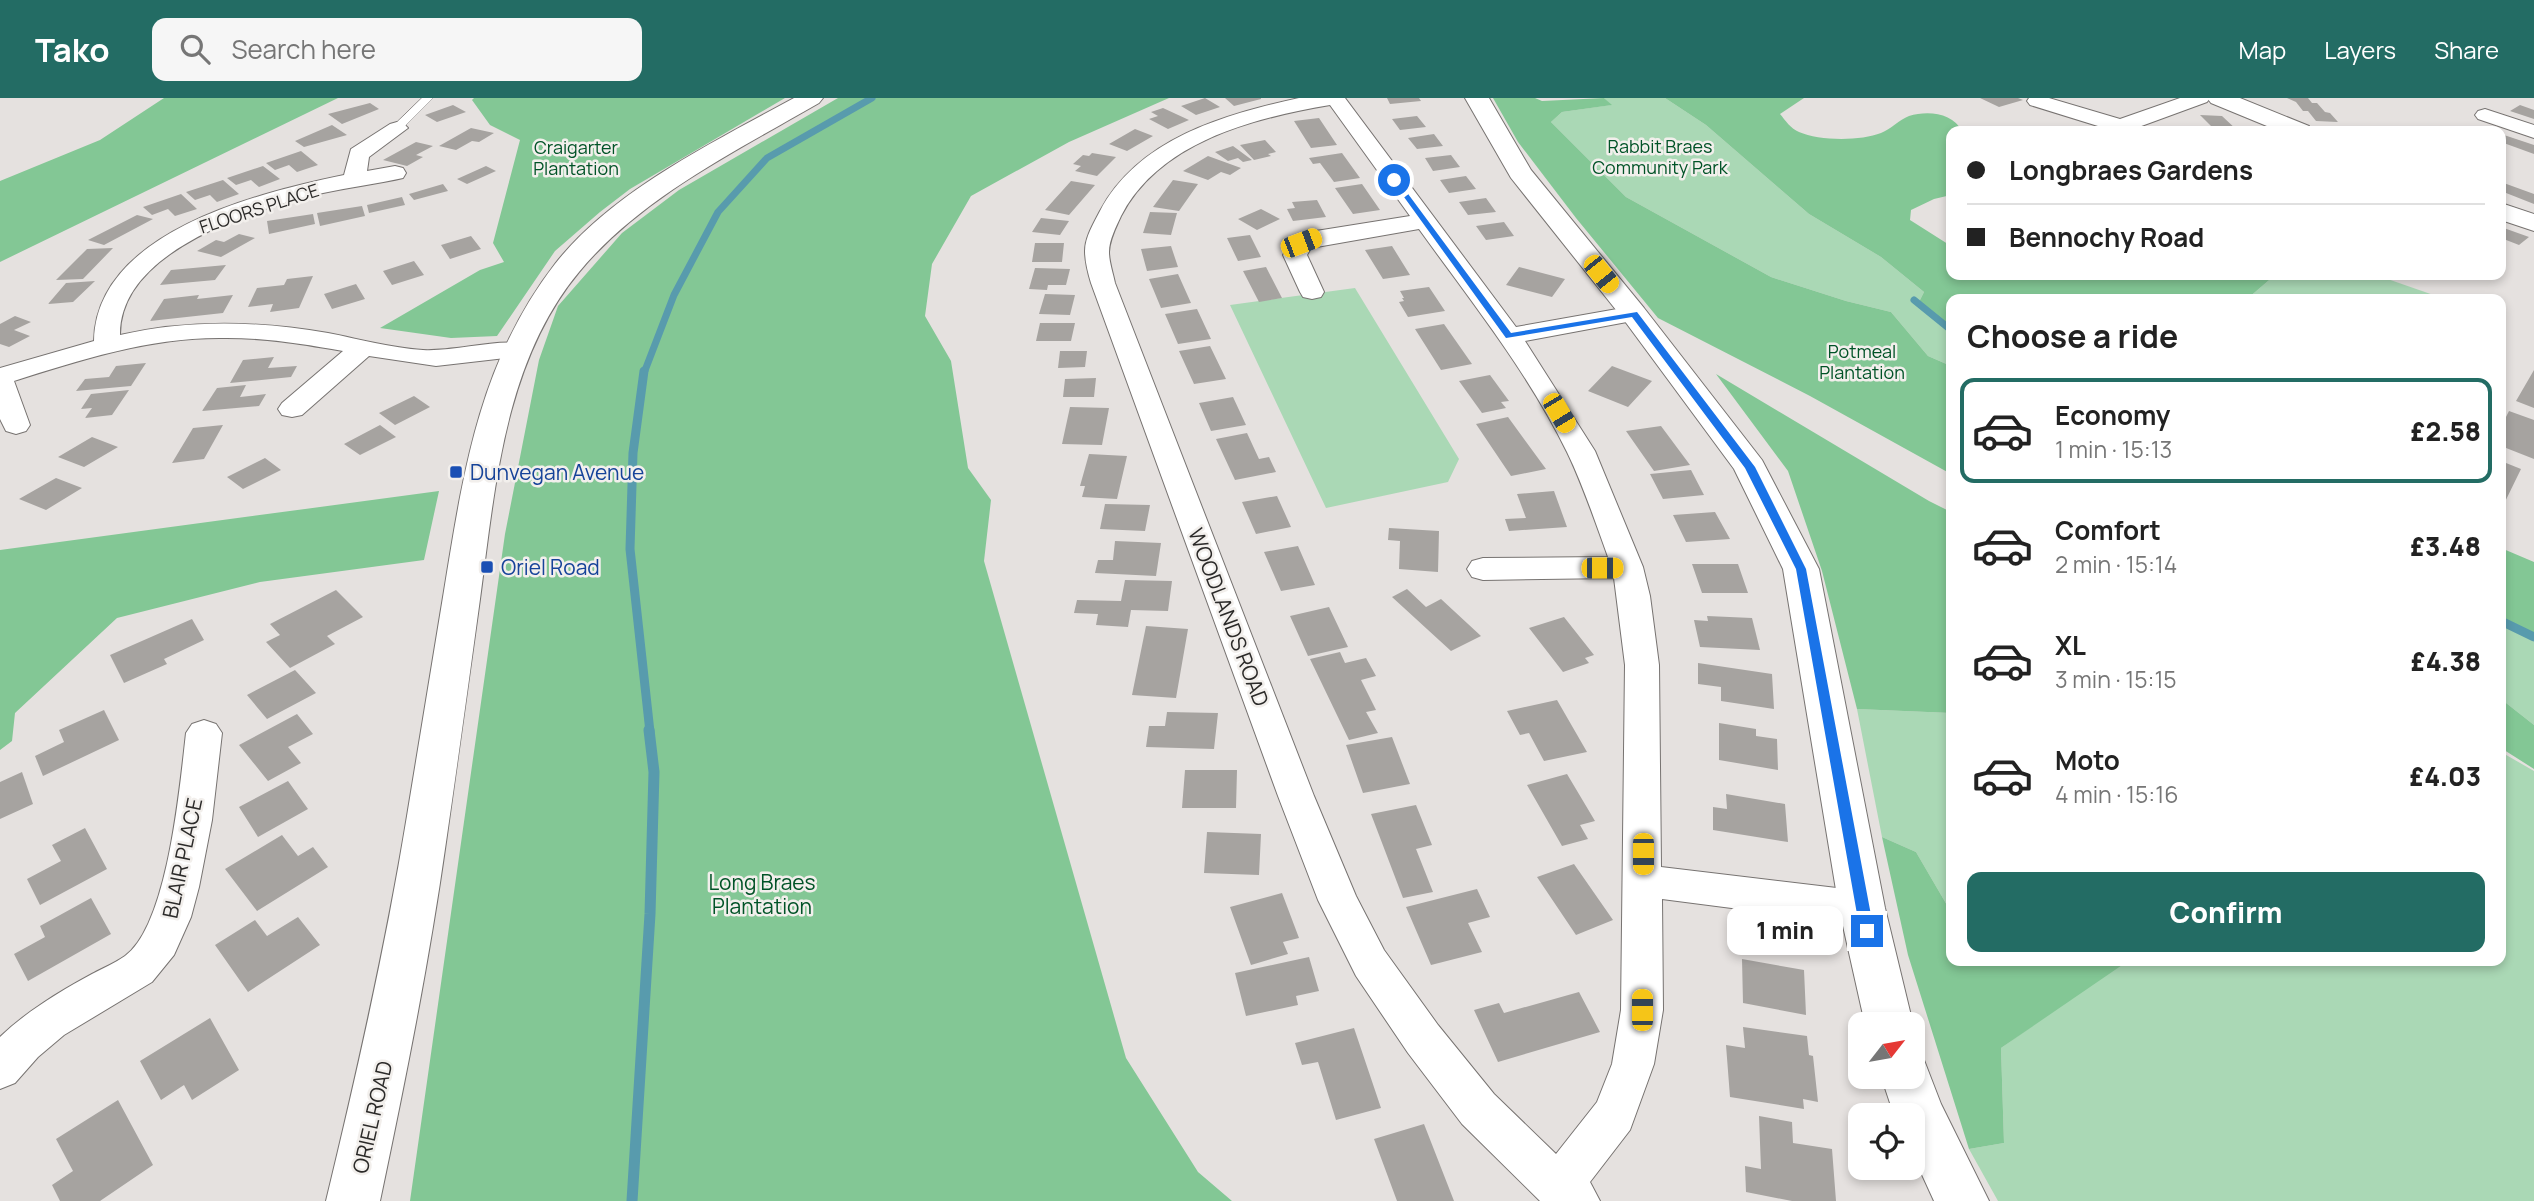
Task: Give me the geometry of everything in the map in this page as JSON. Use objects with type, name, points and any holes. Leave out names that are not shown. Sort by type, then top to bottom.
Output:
[{"type":"street","name":"ORIEL ROAD","points":[[353,1201],[390,1040],[421,861],[481,461],[515,350],[568,267],[608,228],[661,188],[811,98]]},
{"type":"street","points":[[1335,98],[1509,336],[1581,451],[1601,496],[1634,596],[1642,665],[1642,1010],[1633,1064],[1614,1115],[1568,1194]]},
{"type":"street","name":"WOODLANDS ROAD","points":[[1335,98],[1278,108],[1223,125],[1196,137],[1148,168],[1126,188],[1109,215],[1097,250],[1103,283],[1291,784],[1343,910],[1370,963],[1478,1109],[1568,1194]]},
{"type":"street","points":[[1477,98],[1520,173],[1634,314],[1750,467],[1801,569],[1862,908],[1886,1012]]},
{"type":"street","points":[[2131,126],[2200,98]]},
{"type":"street","points":[[2219,98],[2288,126]]},
{"type":"street","points":[[2037,101],[2115,126]]},
{"type":"street","points":[[2485,116],[2534,132]]},
{"type":"street","points":[[354,179],[359,155],[397,128]]},
{"type":"street","name":"FLOORS PLACE","points":[[107,346],[109,314],[125,282],[150,256],[189,231],[259,204],[354,179],[395,173]]},
{"type":"street","points":[[2506,213],[2534,223]]},
{"type":"street","points":[[1312,292],[1295,256],[1301,243],[1315,238],[1423,221]]},
{"type":"street","points":[[1509,336],[1634,314]]},
{"type":"street","points":[[16,425],[0,379],[53,359],[167,335],[248,331],[319,339],[425,358],[515,350]]},
{"type":"street","points":[[292,408],[364,347]]},
{"type":"street","points":[[1483,569],[1626,567]]},
{"type":"street","name":"BLAIR PLACE","points":[[0,1069],[13,1051],[45,1022],[145,964],[173,920],[195,807],[204,733]]},
{"type":"street","points":[[1643,881],[1862,908]]},
{"type":"street","points":[[1911,1089],[1919,1113],[1962,1201]]},
{"type":"lane","points":[[397,128],[428,98]]},
{"type":"green space","points":[[164,98],[338,98],[0,262],[0,181],[100,140]]},
{"type":"green space","name":"Craigarter Plantation","points":[[785,98],[630,189],[600,212],[555,251],[497,336],[451,338],[380,328],[480,270],[504,262],[493,243],[520,140],[490,125],[472,100]]},
{"type":"green space","name":"Long Braes Plantation","points":[[838,98],[1169,98],[1069,142],[971,196],[932,264],[925,316],[951,361],[968,468],[991,500],[984,561],[1126,1058],[1198,1172],[1232,1201],[410,1201],[505,534],[539,360],[558,306],[622,233],[679,190]]},
{"type":"green space","name":"Potmeal Plantation","points":[[1493,98],[1535,98],[1542,101],[1604,98],[1612,105],[1562,112],[1551,122],[1626,197],[1771,277],[1891,312],[1928,356],[1946,364],[1946,471],[1810,396],[1658,318],[1518,142]]},
{"type":"green space","name":"Rabbit Braes Community Park","points":[[1604,98],[1665,98],[1706,125],[1809,214],[1881,257],[1924,292],[1919,302],[1946,323],[1946,364],[1928,356],[1891,312],[1771,277],[1626,197],[1551,122],[1562,112],[1611,105]]},
{"type":"green space","points":[[1665,98],[1804,98],[1780,114],[1796,131],[1828,138],[1873,136],[1916,114],[1939,114],[1953,120],[1959,126],[1946,126],[1946,196],[1911,210],[1910,220],[1946,243],[1946,280],[2269,280],[2253,294],[1946,294],[1946,323],[1919,302],[1924,292],[1881,257],[1809,214],[1706,125]]},
{"type":"green space","points":[[2269,280],[2390,280],[2431,294],[2253,294]]},
{"type":"green space","points":[[1355,288],[1459,459],[1448,482],[1326,508],[1230,305]]},
{"type":"green space","name":"Potmeal Plantation","points":[[1716,374],[1946,510],[1946,713],[1857,709],[1822,571],[1788,471]]},
{"type":"green space","points":[[439,491],[424,560],[260,582],[117,618],[15,713],[12,741],[0,750],[0,550]]},
{"type":"green space","points":[[2506,550],[2534,562],[2534,639],[2506,626]]},
{"type":"green space","points":[[2506,626],[2534,639],[2534,725],[2506,703]]},
{"type":"green space","points":[[2506,703],[2534,725],[2534,769],[2506,751]]},
{"type":"green space","points":[[1857,709],[1946,713],[1946,903],[1916,852],[1882,837]]},
{"type":"green space","points":[[2506,755],[2534,771],[2534,1201],[1998,1201],[1969,1149],[2004,1143],[2001,1048],[2117,966],[2506,966]]},
{"type":"green space","points":[[1882,837],[1916,852],[1946,903],[1946,966],[2121,966],[2001,1048],[2004,1143],[1969,1149],[1908,955]]},
{"type":"building","points":[[1205,98],[1220,107],[1196,115],[1181,106]]},
{"type":"building","points":[[1225,98],[1261,98],[1261,99],[1234,106]]},
{"type":"building","points":[[1387,98],[1419,98],[1421,101],[1390,104]]},
{"type":"building","points":[[1980,98],[2018,98],[2023,100],[1999,107]]},
{"type":"building","points":[[2287,98],[2308,98],[2338,122],[2316,121],[2308,111],[2303,111],[2296,102]]},
{"type":"building","points":[[370,103],[379,109],[342,124],[328,114]]},
{"type":"building","points":[[453,105],[466,112],[437,122],[425,115]]},
{"type":"building","points":[[2520,105],[2534,110],[2534,119],[2510,111]]},
{"type":"building","points":[[1163,108],[1189,120],[1168,129],[1149,119],[1158,116],[1151,112]]},
{"type":"building","points":[[2200,115],[2222,116],[2233,126],[2211,126]]},
{"type":"building","points":[[1417,116],[1426,127],[1400,130],[1392,119]]},
{"type":"building","points":[[1319,118],[1337,145],[1311,148],[1294,121]]},
{"type":"building","points":[[332,125],[347,135],[304,147],[295,141]]},
{"type":"building","points":[[471,128],[494,133],[456,150],[439,146]]},
{"type":"building","points":[[1135,129],[1153,136],[1127,151],[1109,144]]},
{"type":"building","points":[[1434,134],[1443,146],[1417,149],[1408,138]]},
{"type":"building","points":[[2506,136],[2534,145],[2534,154],[2506,144]]},
{"type":"building","points":[[1265,140],[1276,152],[1254,160],[1240,145]]},
{"type":"building","points":[[416,142],[433,146],[416,155],[423,157],[407,166],[383,160]]},
{"type":"building","points":[[1233,146],[1252,160],[1243,162],[1238,158],[1228,161],[1215,152]]},
{"type":"building","points":[[301,151],[318,165],[297,172],[289,165],[275,170],[266,163]]},
{"type":"building","points":[[1092,153],[1116,157],[1097,176],[1075,171],[1081,166],[1073,164],[1083,155],[1089,156]]},
{"type":"building","points":[[1342,153],[1360,178],[1334,182],[1320,163],[1313,164],[1309,158]]},
{"type":"building","points":[[1451,155],[1460,167],[1433,171],[1425,158]]},
{"type":"building","points":[[1208,156],[1241,168],[1230,175],[1221,172],[1208,180],[1183,171]]},
{"type":"building","points":[[263,166],[280,179],[259,187],[251,180],[236,185],[227,178]]},
{"type":"building","points":[[486,166],[496,171],[467,184],[457,179]]},
{"type":"building","points":[[1466,176],[1476,189],[1449,193],[1440,180]]},
{"type":"building","points":[[223,180],[239,194],[217,202],[210,195],[195,200],[186,192]]},
{"type":"building","points":[[1173,180],[1198,184],[1179,211],[1153,207]]},
{"type":"building","points":[[1071,181],[1095,185],[1069,215],[1045,210]]},
{"type":"building","points":[[443,184],[448,191],[414,200],[409,194]]},
{"type":"building","points":[[1362,184],[1380,210],[1353,214],[1335,188]]},
{"type":"building","points":[[2506,184],[2534,194],[2534,204],[2506,193]]},
{"type":"building","points":[[181,194],[197,209],[175,216],[168,209],[152,215],[143,207]]},
{"type":"building","points":[[402,197],[405,205],[369,213],[367,205]]},
{"type":"building","points":[[1486,198],[1496,212],[1468,215],[1459,202]]},
{"type":"building","points":[[1317,200],[1326,217],[1293,221],[1287,209],[1295,208],[1292,202]]},
{"type":"building","points":[[362,206],[365,216],[320,226],[317,213]]},
{"type":"building","points":[[1261,209],[1280,219],[1257,230],[1238,219]]},
{"type":"building","points":[[1150,212],[1177,213],[1171,235],[1143,233]]},
{"type":"building","points":[[313,214],[315,224],[269,234],[267,221]]},
{"type":"building","points":[[137,215],[153,219],[104,245],[88,240]]},
{"type":"building","points":[[1041,218],[1069,221],[1060,235],[1032,232]]},
{"type":"building","points":[[1504,222],[1514,236],[1486,240],[1476,226]]},
{"type":"building","points":[[2506,229],[2529,237],[2519,245],[2506,240]]},
{"type":"building","points":[[239,234],[255,238],[221,257],[197,251],[216,240],[224,242]]},
{"type":"building","points":[[1250,235],[1261,257],[1238,261],[1227,238]]},
{"type":"building","points":[[471,236],[481,249],[450,259],[441,245]]},
{"type":"building","points":[[1035,243],[1064,243],[1062,262],[1032,262]]},
{"type":"building","points":[[1171,246],[1178,267],[1147,271],[1141,249]]},
{"type":"building","points":[[1392,246],[1410,275],[1383,279],[1365,250]]},
{"type":"building","points":[[113,248],[83,279],[56,280],[87,249]]},
{"type":"building","points":[[414,261],[424,275],[392,285],[383,271]]},
{"type":"building","points":[[226,265],[215,280],[160,285],[171,270]]},
{"type":"building","points":[[1266,267],[1282,298],[1259,302],[1243,271]]},
{"type":"building","points":[[1519,267],[1565,279],[1552,297],[1506,285]]},
{"type":"building","points":[[1035,268],[1070,269],[1066,285],[1048,285],[1047,290],[1029,289]]},
{"type":"building","points":[[1178,274],[1191,303],[1161,308],[1149,279]]},
{"type":"building","points":[[313,276],[299,308],[270,312],[273,304],[248,307],[257,288],[284,285],[287,279]]},
{"type":"building","points":[[95,281],[73,302],[48,304],[66,283]]},
{"type":"building","points":[[356,284],[365,299],[332,309],[324,294]]},
{"type":"building","points":[[1429,287],[1445,311],[1408,317],[1399,302],[1404,301],[1400,291]]},
{"type":"building","points":[[1045,294],[1075,295],[1070,315],[1039,314]]},
{"type":"building","points":[[199,295],[197,299],[233,295],[223,313],[150,321],[164,299]]},
{"type":"building","points":[[1197,309],[1211,339],[1178,344],[1165,314]]},
{"type":"building","points":[[15,316],[31,322],[14,330],[30,336],[9,347],[0,344],[0,324]]},
{"type":"building","points":[[1040,323],[1075,323],[1071,341],[1036,341]]},
{"type":"building","points":[[1444,324],[1472,364],[1441,370],[1415,329]]},
{"type":"building","points":[[1210,346],[1226,379],[1194,384],[1179,351]]},
{"type":"building","points":[[1060,351],[1087,351],[1085,367],[1058,368]]},
{"type":"building","points":[[274,357],[268,368],[297,366],[291,377],[230,383],[243,360]]},
{"type":"building","points":[[146,363],[131,386],[76,391],[85,379],[109,377],[116,366]]},
{"type":"building","points":[[1612,366],[1652,381],[1628,407],[1588,391]]},
{"type":"building","points":[[2534,370],[2534,408],[2516,401]]},
{"type":"building","points":[[1490,375],[1509,401],[1501,402],[1506,408],[1482,413],[1459,381]]},
{"type":"building","points":[[1096,378],[1094,397],[1063,397],[1065,379]]},
{"type":"building","points":[[246,385],[240,397],[266,394],[259,406],[202,411],[217,388]]},
{"type":"building","points":[[129,390],[112,415],[85,418],[92,408],[81,409],[91,394]]},
{"type":"building","points":[[414,396],[430,407],[395,425],[379,413]]},
{"type":"building","points":[[1233,397],[1246,425],[1211,431],[1199,403]]},
{"type":"building","points":[[1070,407],[1109,408],[1102,445],[1062,444]]},
{"type":"building","points":[[2509,411],[2534,420],[2534,459],[2506,448],[2506,417]]},
{"type":"building","points":[[1508,417],[1546,469],[1511,476],[1476,424]]},
{"type":"building","points":[[223,425],[204,459],[172,463],[193,428]]},
{"type":"building","points":[[380,425],[396,437],[360,455],[344,444]]},
{"type":"building","points":[[1661,426],[1690,465],[1654,471],[1626,431]]},
{"type":"building","points":[[1247,433],[1259,459],[1269,457],[1276,472],[1235,480],[1216,439]]},
{"type":"building","points":[[92,437],[118,447],[84,467],[58,457]]},
{"type":"building","points":[[1089,454],[1127,456],[1117,499],[1082,497],[1085,486],[1080,486]]},
{"type":"building","points":[[265,458],[281,470],[243,489],[227,477]]},
{"type":"building","points":[[2506,463],[2521,469],[2506,500]]},
{"type":"building","points":[[1691,470],[1704,495],[1663,499],[1650,474]]},
{"type":"building","points":[[56,478],[82,488],[46,510],[19,499]]},
{"type":"building","points":[[1554,491],[1567,527],[1509,531],[1505,519],[1526,518],[1517,494]]},
{"type":"building","points":[[1277,496],[1291,527],[1256,534],[1242,502]]},
{"type":"building","points":[[1105,504],[1150,505],[1145,531],[1100,529]]},
{"type":"building","points":[[1715,512],[1730,539],[1686,542],[1673,515]]},
{"type":"building","points":[[1389,528],[1439,531],[1438,572],[1399,569],[1400,541],[1388,540]]},
{"type":"building","points":[[1115,541],[1161,543],[1156,576],[1095,573],[1098,560],[1113,560]]},
{"type":"building","points":[[1298,546],[1315,585],[1281,591],[1264,552]]},
{"type":"building","points":[[1692,564],[1738,564],[1748,593],[1702,593]]},
{"type":"building","points":[[1125,580],[1172,581],[1168,611],[1131,610],[1128,627],[1096,625],[1098,614],[1074,613],[1077,600],[1121,601]]},
{"type":"building","points":[[1407,589],[1426,607],[1441,599],[1481,636],[1451,651],[1392,597]]},
{"type":"building","points":[[336,590],[363,617],[327,636],[335,644],[290,668],[266,642],[280,635],[270,624]]},
{"type":"building","points":[[1329,607],[1348,647],[1308,656],[1290,616]]},
{"type":"building","points":[[1707,616],[1752,618],[1760,650],[1700,647],[1694,620],[1708,621]]},
{"type":"building","points":[[1564,617],[1594,655],[1585,658],[1589,663],[1563,672],[1529,628]]},
{"type":"building","points":[[192,619],[204,640],[164,659],[167,664],[124,683],[110,655]]},
{"type":"building","points":[[1146,626],[1188,629],[1176,698],[1132,695]]},
{"type":"building","points":[[1340,652],[1345,663],[1366,658],[1376,676],[1361,680],[1376,710],[1366,712],[1378,733],[1349,740],[1310,659]]},
{"type":"building","points":[[1698,663],[1772,674],[1774,709],[1721,701],[1721,687],[1698,684]]},
{"type":"building","points":[[295,670],[316,693],[267,719],[247,695]]},
{"type":"building","points":[[1557,700],[1587,752],[1544,761],[1529,733],[1520,735],[1507,711]]},
{"type":"building","points":[[104,710],[119,740],[43,776],[35,756],[64,742],[59,730]]},
{"type":"building","points":[[1167,712],[1218,713],[1214,749],[1146,747],[1149,726],[1165,726]]},
{"type":"building","points":[[297,714],[313,734],[288,747],[301,763],[268,781],[239,745]]},
{"type":"building","points":[[1719,723],[1756,729],[1756,736],[1777,739],[1778,770],[1719,760]]},
{"type":"building","points":[[1392,737],[1410,784],[1363,793],[1346,745]]},
{"type":"building","points":[[1185,770],[1237,770],[1236,808],[1182,808]]},
{"type":"building","points":[[22,772],[33,804],[0,819],[0,782]]},
{"type":"building","points":[[1567,774],[1595,821],[1580,825],[1588,839],[1562,846],[1527,785]]},
{"type":"building","points":[[288,781],[308,809],[258,837],[239,807]]},
{"type":"building","points":[[1726,794],[1785,804],[1788,842],[1713,830],[1713,807],[1727,809]]},
{"type":"building","points":[[1416,805],[1432,845],[1416,849],[1433,892],[1403,898],[1371,814]]},
{"type":"building","points":[[85,828],[107,869],[40,905],[27,879],[61,861],[52,845]]},
{"type":"building","points":[[1207,832],[1261,834],[1259,875],[1204,873]]},
{"type":"building","points":[[282,835],[298,856],[313,847],[328,867],[257,911],[225,869]]},
{"type":"building","points":[[1574,864],[1613,920],[1576,935],[1537,877]]},
{"type":"building","points":[[1477,889],[1490,917],[1468,923],[1482,952],[1431,965],[1406,907]]},
{"type":"building","points":[[1282,893],[1299,938],[1283,942],[1288,954],[1251,965],[1230,907]]},
{"type":"building","points":[[91,898],[111,934],[28,981],[14,954],[45,937],[40,926]]},
{"type":"building","points":[[298,917],[320,945],[248,992],[215,945],[255,920],[267,936]]},
{"type":"building","points":[[1309,957],[1319,991],[1296,996],[1298,1005],[1246,1016],[1235,973]]},
{"type":"building","points":[[1742,959],[1804,970],[1806,1015],[1743,1003]]},
{"type":"building","points":[[1579,992],[1600,1032],[1498,1062],[1474,1010],[1499,1003],[1504,1013]]},
{"type":"building","points":[[210,1018],[239,1070],[192,1100],[184,1085],[161,1100],[140,1061]]},
{"type":"building","points":[[1743,1027],[1807,1036],[1809,1055],[1813,1056],[1818,1102],[1803,1099],[1804,1109],[1730,1097],[1726,1045],[1745,1048]]},
{"type":"building","points":[[1354,1028],[1381,1108],[1336,1120],[1318,1062],[1302,1065],[1295,1043]]},
{"type":"building","points":[[118,1100],[153,1165],[100,1201],[60,1201],[52,1185],[73,1171],[56,1139]]},
{"type":"building","points":[[1759,1116],[1792,1122],[1793,1143],[1832,1149],[1836,1201],[1792,1201],[1746,1192],[1745,1166],[1761,1169]]},
{"type":"building","points":[[1424,1124],[1454,1201],[1397,1201],[1374,1139]]},
{"type":"waterway","points":[[644,373],[674,295],[718,212],[767,158],[872,98]]},
{"type":"waterway","points":[[1914,300],[1946,326]]},
{"type":"waterway","points":[[644,371],[633,453],[630,549],[650,732]]},
{"type":"waterway","points":[[2506,623],[2534,637]]},
{"type":"waterway","points":[[632,1201],[650,914],[654,772],[649,730]]},
{"type":"place","name":"Dunvegan Avenue","points":[[456,472]]},
{"type":"place","name":"Oriel Road","points":[[487,567]]},
{"type":"route","points":[[1394,180],[1509,336],[1634,314],[1750,467],[1801,569],[1867,931]]}]
